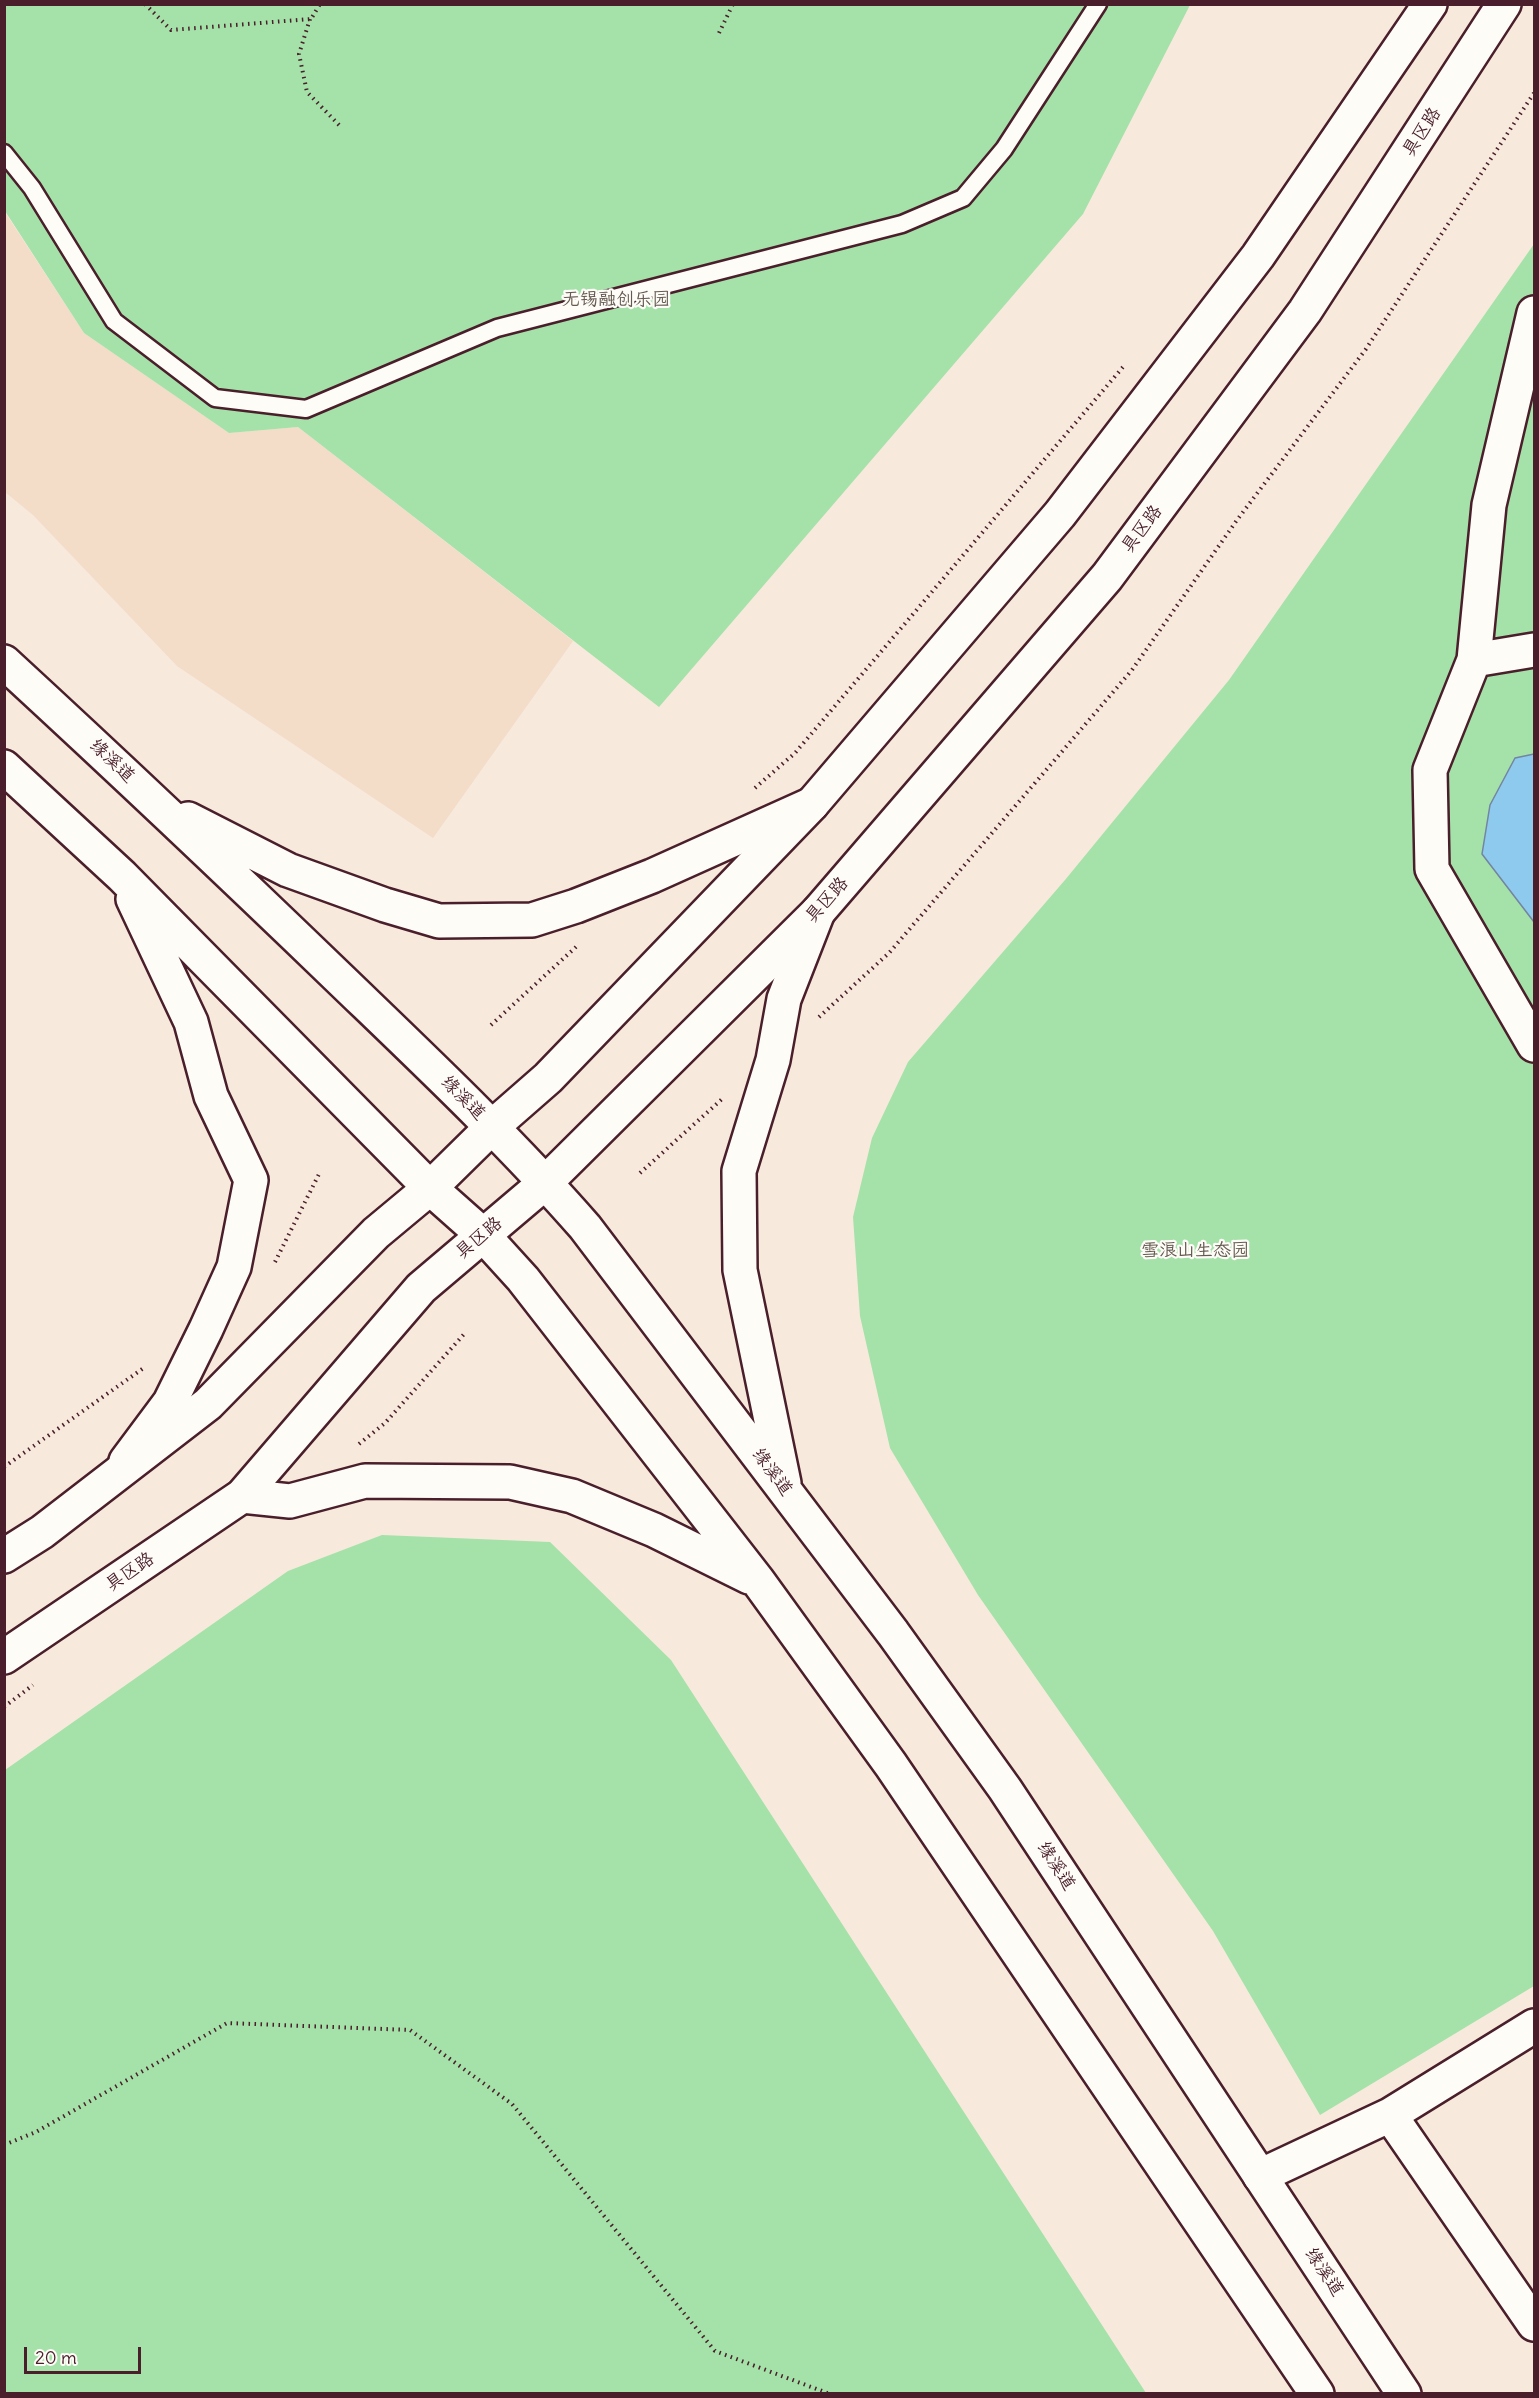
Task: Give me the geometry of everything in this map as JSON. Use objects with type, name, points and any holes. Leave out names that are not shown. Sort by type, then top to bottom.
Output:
[{"type":"main road","points":[[4,1556],[42,1532],[208,1404],[376,1233],[430,1188],[492,1127],[548,1078],[812,804],[1060,514],[1258,256],[1430,4]]},
{"type":"main road","name":"具区路","points":[[4,1657],[242,1496],[421,1288],[546,1182],[818,912],[1114,568],[1305,311],[1504,4]]},
{"type":"main road","points":[[1534,314],[1489,505],[1474,660],[1430,770],[1432,869],[1534,1045]]},
{"type":"main road","points":[[1474,660],[1534,650]]},
{"type":"main road","name":"缘溪道","points":[[4,662],[158,804],[492,1127],[546,1182],[585,1227],[786,1491],[1005,1789],[1404,2394]]},
{"type":"main road","points":[[4,767],[122,876],[430,1188],[483,1235],[524,1279],[758,1581],[891,1765],[1317,2394]]},
{"type":"main road","points":[[158,804],[288,870],[385,905],[439,921],[532,920],[576,906],[652,876],[812,804]]},
{"type":"main road","points":[[115,1476],[170,1402],[207,1329],[234,1267],[251,1180],[211,1096],[192,1022],[122,876]]},
{"type":"main road","points":[[786,1491],[740,1270],[739,1171],[773,1060],[784,999],[818,912]]},
{"type":"main road","points":[[242,1496],[290,1501],[365,1481],[510,1482],[572,1496],[654,1530],[758,1581]]},
{"type":"main road","points":[[1260,2176],[1390,2115],[1534,2026]]},
{"type":"main road","points":[[1390,2115],[1534,2324]]},
{"type":"lane","points":[[4,153],[32,188],[114,321],[215,398],[306,409],[497,328],[902,224],[963,198],[1004,149],[1098,4]]},
{"type":"path","points":[[145,4],[171,30],[310,19]]},
{"type":"path","points":[[320,4],[310,19],[298,54],[307,92],[340,126]]},
{"type":"path","points":[[719,33],[733,4]]},
{"type":"path","points":[[814,1022],[889,953],[1132,670],[1236,520],[1365,349],[1534,93]]},
{"type":"path","points":[[750,791],[795,753],[1125,364]]},
{"type":"path","points":[[491,1025],[584,939]]},
{"type":"path","points":[[640,1173],[721,1100],[773,1060]]},
{"type":"path","points":[[4,2145],[36,2132],[227,2023],[410,2030],[512,2104],[715,2351],[830,2394]]},
{"type":"shaded area","points":[[4,211],[84,333],[229,433],[298,427],[573,641],[433,838],[177,666],[33,515],[5,492]]},
{"type":"green space","name":"无锡融创乐园","points":[[5,5],[1190,5],[1083,214],[659,707],[298,427],[229,433],[84,333],[5,211]]},
{"type":"green space","name":"雪浪山生态园","points":[[1534,244],[1534,1986],[1320,2115],[1213,1931],[978,1595],[890,1448],[860,1316],[853,1217],[872,1138],[908,1062],[1065,880],[1229,680]]},
{"type":"green space","points":[[382,1535],[550,1542],[671,1660],[1146,2393],[5,2393],[5,1770],[288,1571]]},
{"type":"water","points":[[1534,754],[1534,922],[1482,854],[1490,805],[1515,758]]}]
